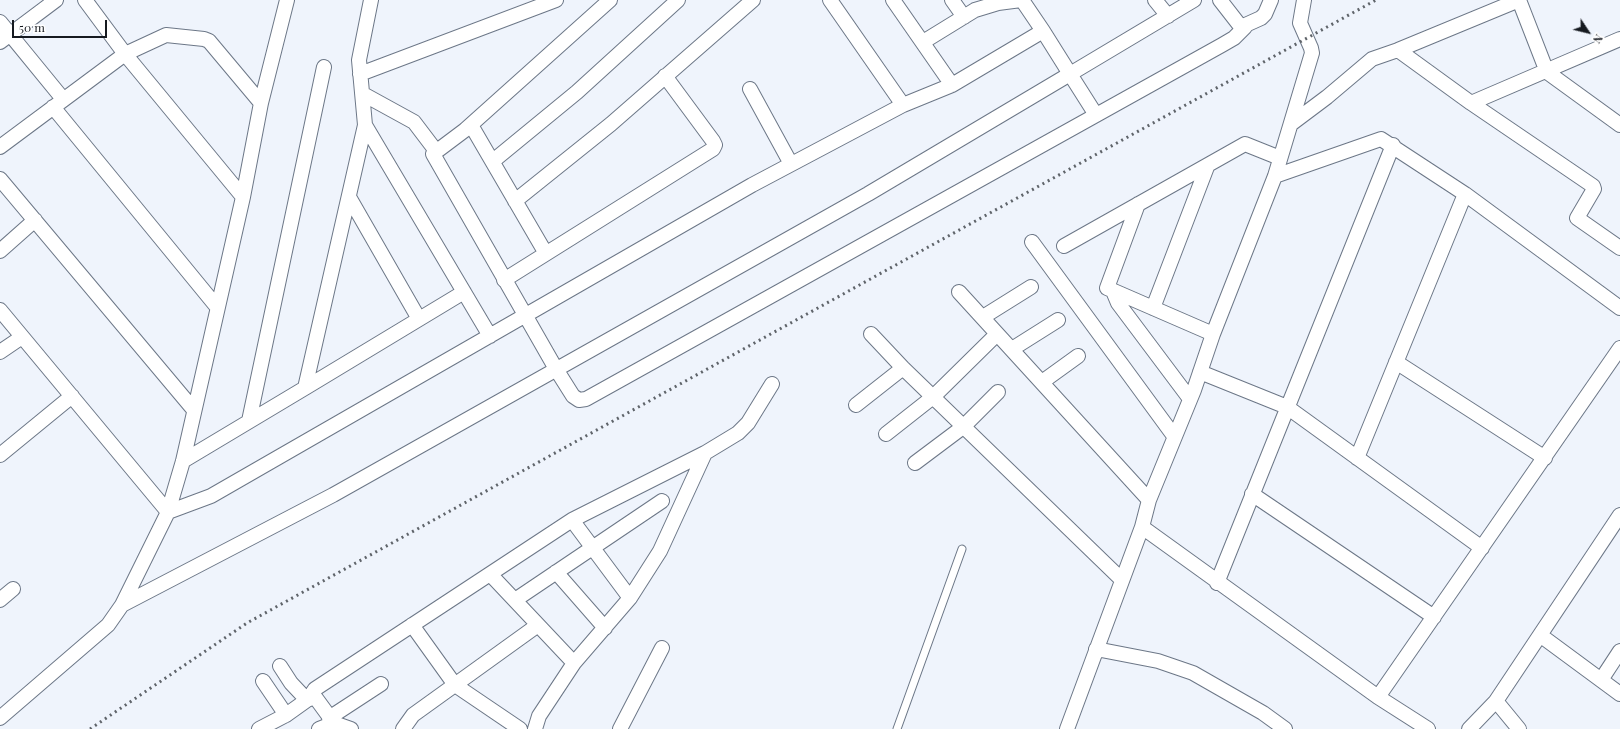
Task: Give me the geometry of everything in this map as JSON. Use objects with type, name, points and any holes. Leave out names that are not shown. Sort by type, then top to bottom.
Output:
[{"type":"street","points":[[5,39],[56,0]]},
{"type":"street","points":[[85,0],[125,54],[243,197]]},
{"type":"street","points":[[0,718],[108,625],[122,604],[168,512],[183,461],[243,197],[261,103],[287,0]]},
{"type":"street","points":[[305,388],[366,125],[359,60],[371,0]]},
{"type":"street","points":[[360,74],[556,0]]},
{"type":"street","points":[[610,0],[471,125],[432,154],[556,369],[573,396],[579,400],[586,399],[1222,45],[1234,38],[1245,27],[1265,14],[1271,0]]},
{"type":"street","points":[[493,161],[582,87],[678,0]]},
{"type":"street","points":[[515,201],[611,124],[753,0]]},
{"type":"street","points":[[830,0],[903,105]]},
{"type":"street","points":[[894,0],[952,84]]},
{"type":"street","points":[[952,0],[964,16]]},
{"type":"street","points":[[923,42],[975,10],[994,4],[1022,0],[1096,115]]},
{"type":"street","points":[[1155,0],[1168,16]]},
{"type":"street","points":[[122,604],[333,495],[868,194],[1194,0]]},
{"type":"street","points":[[1220,0],[1238,25],[1245,27]]},
{"type":"street","points":[[1067,729],[1121,579],[1142,527],[1149,500],[1190,399],[1213,334],[1275,176],[1312,53],[1300,23],[1305,0]]},
{"type":"street","points":[[1291,124],[1332,93],[1367,62],[1376,57],[1398,50],[1519,0],[1547,72],[1620,125]]},
{"type":"street","points":[[0,22],[5,39],[58,103],[217,307]]},
{"type":"street","points":[[168,512],[211,496],[791,164],[903,105],[952,84],[1043,31]]},
{"type":"street","points":[[0,147],[125,54],[166,35],[204,39],[213,45],[261,103]]},
{"type":"street","points":[[1471,103],[1547,72],[1620,39]]},
{"type":"street","points":[[1398,50],[1471,103],[1593,186],[1594,189],[1577,218],[1620,248]]},
{"type":"street","points":[[249,421],[324,67]]},
{"type":"street","points":[[504,280],[545,252],[713,148],[715,145],[713,141],[665,76]]},
{"type":"street","points":[[750,89],[791,164]]},
{"type":"street","points":[[363,94],[414,122],[436,151]]},
{"type":"street","points":[[366,125],[490,336]]},
{"type":"street","points":[[471,125],[545,252]]},
{"type":"street","points":[[1275,176],[1381,139],[1465,194],[1620,308]]},
{"type":"street","points":[[1064,246],[1207,167],[1245,144],[1280,158]]},
{"type":"street","points":[[1217,583],[1393,146]]},
{"type":"street","points":[[1153,308],[1207,167]]},
{"type":"street","points":[[0,179],[194,410]]},
{"type":"street","points":[[1357,458],[1465,194]]},
{"type":"street","points":[[349,196],[419,319]]},
{"type":"street","points":[[1138,204],[1106,285],[1113,291],[1213,334]]},
{"type":"street","points":[[0,251],[34,220]]},
{"type":"street","points":[[1032,242],[1174,436]]},
{"type":"street","points":[[983,318],[1031,287]]},
{"type":"street","points":[[1113,291],[1118,303],[1190,399]]},
{"type":"street","points":[[183,461],[464,292]]},
{"type":"street","points":[[959,292],[1149,500]]},
{"type":"street","points":[[0,310],[168,512]]},
{"type":"street","points":[[1012,349],[1058,320]]},
{"type":"street","points":[[871,334],[963,427],[1121,579]]},
{"type":"street","points":[[886,434],[933,397],[998,334]]},
{"type":"street","points":[[0,352],[22,337]]},
{"type":"street","points":[[1378,697],[1620,348]]},
{"type":"street","points":[[1042,382],[1078,356]]},
{"type":"street","points":[[1396,362],[1545,458]]},
{"type":"street","points":[[856,406],[903,368]]},
{"type":"street","points":[[1200,372],[1287,407],[1482,548]]},
{"type":"street","points":[[259,729],[286,715],[311,699],[315,689],[572,520],[704,453],[744,428],[772,384]]},
{"type":"street","points":[[915,463],[963,427],[998,392]]},
{"type":"street","points":[[0,455],[72,396]]},
{"type":"street","points":[[536,729],[539,716],[574,663],[630,598],[660,551],[704,453]]},
{"type":"street","points":[[1252,494],[1434,617]]},
{"type":"street","points":[[515,600],[662,500]]},
{"type":"street","points":[[1470,729],[1496,701],[1620,515]]},
{"type":"street","points":[[572,520],[630,598]]},
{"type":"street","points":[[1142,527],[1217,583],[1378,697],[1428,729]]},
{"type":"street","points":[[556,572],[605,628]]},
{"type":"street","points":[[490,574],[574,663]]},
{"type":"street","points":[[0,600],[13,588]]},
{"type":"street","points":[[403,729],[413,715],[538,624]]},
{"type":"street","points":[[412,625],[455,685],[520,729]]},
{"type":"street","points":[[1540,635],[1620,694]]},
{"type":"street","points":[[620,729],[662,648]]},
{"type":"street","points":[[1096,649],[1158,661],[1193,673],[1263,713],[1285,729]]},
{"type":"street","points":[[1601,680],[1620,651]]},
{"type":"street","points":[[280,666],[291,683],[311,699],[331,721],[351,729]]},
{"type":"street","points":[[263,681],[286,715]]},
{"type":"street","points":[[319,729],[381,684]]},
{"type":"street","points":[[1496,701],[1518,728]]},
{"type":"lane","points":[[896,729],[962,549]]},
{"type":"railway","points":[[90,729],[247,623],[1376,0]]}]
